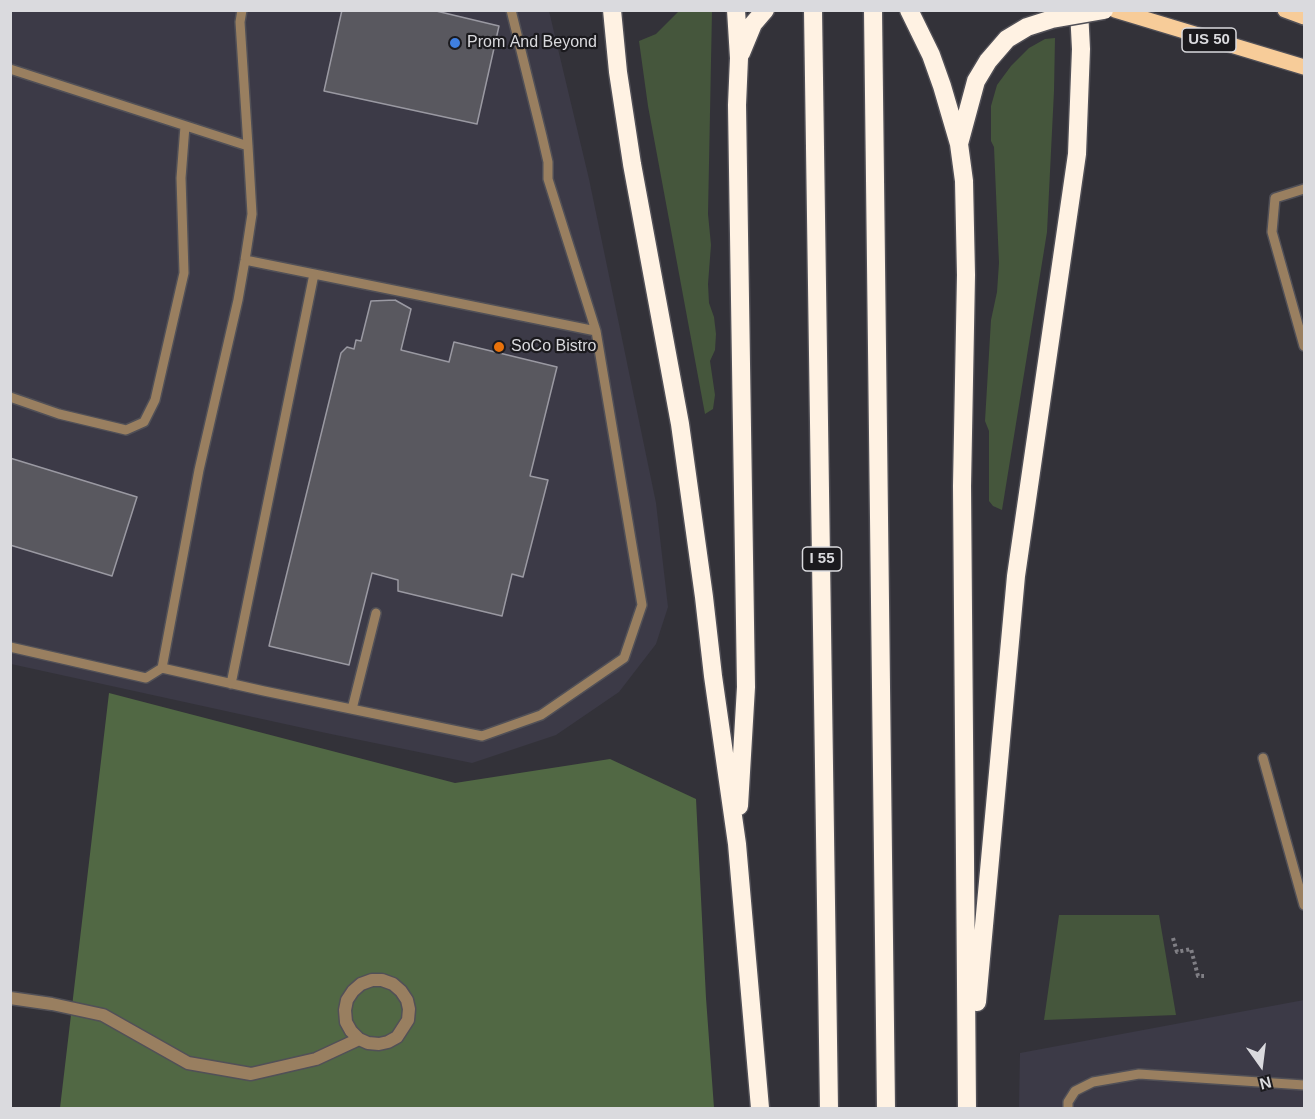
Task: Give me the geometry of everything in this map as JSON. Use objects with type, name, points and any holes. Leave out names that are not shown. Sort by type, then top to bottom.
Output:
[{"type":"highway","points":[[612,10],[618,72],[632,164],[682,435],[704,597],[712,676],[737,844],[760,1108]]},
{"type":"highway","points":[[736,10],[739,58],[737,105],[746,687],[737,844]]},
{"type":"highway","points":[[739,58],[753,24],[765,10]]},
{"type":"highway","name":"I 55","points":[[813,10],[829,1108]]},
{"type":"highway","points":[[873,10],[886,1108]]},
{"type":"highway","points":[[909,10],[931,55],[959,144],[964,181],[966,275],[962,486],[967,1108]]},
{"type":"highway","points":[[967,1108],[1016,576],[1077,154],[1081,49],[1079,10]]},
{"type":"highway","points":[[959,144],[976,81],[988,61],[1007,39],[1027,27],[1052,19],[1104,10]]},
{"type":"main road","name":"US 50","points":[[1115,10],[1305,67]]},
{"type":"main road","points":[[1285,10],[1305,17]]},
{"type":"street","points":[[10,998],[103,1015],[188,1063],[251,1074],[316,1059],[359,1039],[378,1044],[397,1037],[404,1029],[409,1010],[407,1000],[393,984],[382,980],[372,980],[361,984],[347,1000],[346,1022],[359,1039]]},
{"type":"lane","points":[[162,668],[199,470],[238,300],[252,214],[240,22],[242,10]]},
{"type":"lane","points":[[10,647],[146,678],[162,668],[482,736],[541,715],[624,658],[642,605],[596,331],[548,179],[548,162],[511,10]]},
{"type":"lane","points":[[10,69],[248,146]]},
{"type":"lane","points":[[10,397],[58,414],[126,430],[144,423],[155,400],[184,273],[181,178],[185,126]]},
{"type":"lane","points":[[1305,189],[1275,198],[1272,232],[1305,346]]},
{"type":"lane","points":[[245,260],[596,331]]},
{"type":"lane","points":[[231,684],[314,274]]},
{"type":"lane","points":[[352,709],[376,613]]},
{"type":"lane","points":[[1263,758],[1305,905]]},
{"type":"lane","points":[[1068,1108],[1068,1102],[1075,1091],[1084,1086],[1093,1082],[1139,1074],[1305,1085]]},
{"type":"path","points":[[1173,938],[1176,952],[1191,949],[1198,976],[1204,976]]},
{"type":"shaded area","points":[[11,11],[549,11],[589,179],[656,503],[668,607],[656,644],[619,692],[556,735],[472,763],[11,664]]},
{"type":"shaded area","points":[[1304,1000],[1304,1108],[1019,1108],[1020,1053]]},
{"type":"green space","points":[[680,10],[712,11],[708,214],[711,245],[708,284],[709,303],[716,334],[715,350],[710,361],[715,395],[713,409],[705,414],[648,106],[639,41],[656,34]]},
{"type":"green space","points":[[1055,38],[1047,232],[1002,510],[993,506],[989,501],[989,431],[985,421],[991,320],[997,292],[999,263],[991,106],[997,85],[1011,66],[1029,48],[1045,39]]},
{"type":"green space","points":[[109,693],[455,783],[610,759],[696,799],[714,1108],[60,1108]]},
{"type":"green space","points":[[1059,915],[1159,915],[1176,1015],[1044,1020]]},
{"type":"building","points":[[342,10],[432,10],[499,26],[477,124],[324,91]]},
{"type":"building","points":[[395,300],[411,309],[401,350],[449,362],[454,342],[557,367],[530,476],[548,480],[523,577],[512,574],[502,616],[398,591],[398,580],[372,573],[349,665],[269,646],[341,353],[347,347],[354,349],[356,340],[361,341],[371,301]]},
{"type":"building","points":[[10,458],[137,497],[112,576],[10,545]]},
{"type":"place","name":"Prom And Beyond","points":[[455,43]]},
{"type":"place","name":"SoCo Bistro","points":[[499,347]]}]
